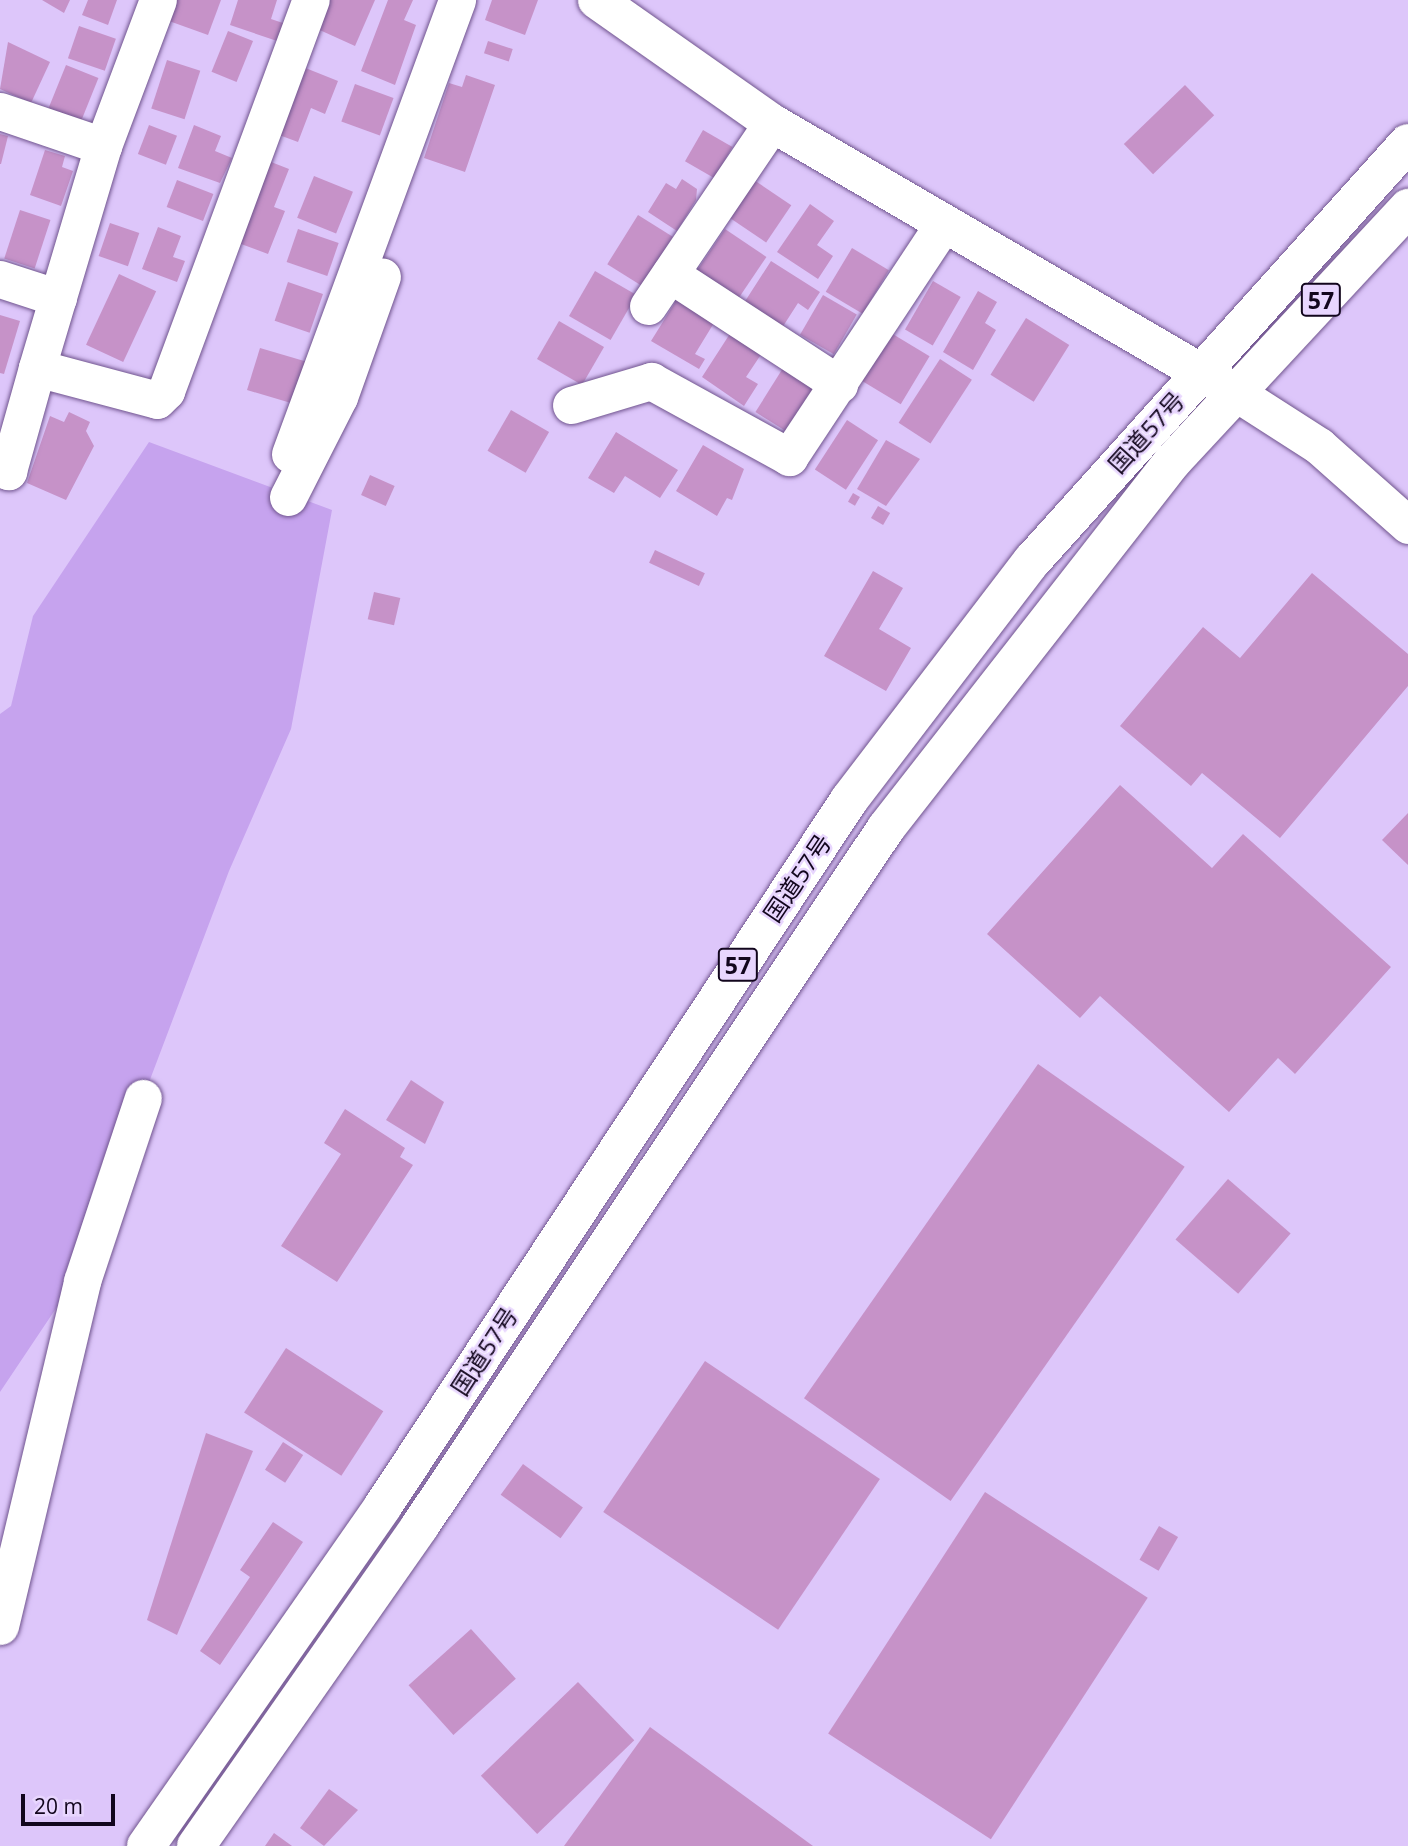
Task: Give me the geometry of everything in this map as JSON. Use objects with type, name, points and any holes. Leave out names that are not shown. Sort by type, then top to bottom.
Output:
[{"type":"main road","points":[[597,0],[772,123],[942,226],[1235,392]]},
{"type":"main road","name":"国道57号","points":[[146,1846],[383,1506],[849,800],[1032,561],[1408,143]]},
{"type":"main road","name":"国道57号","points":[[196,1846],[420,1526],[886,828],[1068,590],[1235,392],[1408,208]]},
{"type":"street","points":[[3,480],[103,146],[158,0]]},
{"type":"street","points":[[37,368],[157,400],[166,391],[311,0]]},
{"type":"street","points":[[290,454],[457,0]]},
{"type":"street","points":[[0,111],[103,146]]},
{"type":"street","points":[[649,306],[772,123]]},
{"type":"street","points":[[288,497],[339,397],[410,196],[398,156]]},
{"type":"street","points":[[571,405],[651,381],[789,457],[942,226]]},
{"type":"street","points":[[670,274],[839,384]]},
{"type":"street","points":[[0,279],[58,298]]},
{"type":"street","points":[[1235,392],[1319,446],[1408,525]]},
{"type":"street","points":[[0,1626],[72,1319],[143,1098]]},
{"type":"shaded area","points":[[149,442],[332,510],[291,729],[229,871],[73,1283],[0,1392],[0,714],[11,706],[33,616]]},
{"type":"building","points":[[42,0],[70,0],[64,13]]},
{"type":"building","points":[[88,0],[117,0],[108,25],[82,15]]},
{"type":"building","points":[[177,0],[221,0],[208,35],[169,21]]},
{"type":"building","points":[[238,0],[277,0],[271,19],[292,26],[286,44],[230,25]]},
{"type":"building","points":[[324,0],[375,0],[355,46],[313,27]]},
{"type":"building","points":[[388,0],[413,0],[404,20],[416,25],[395,85],[361,71]]},
{"type":"building","points":[[492,0],[538,0],[525,35],[485,20]]},
{"type":"building","points":[[79,26],[116,39],[105,71],[68,58]]},
{"type":"building","points":[[228,31],[253,41],[237,82],[212,72]]},
{"type":"building","points":[[488,41],[513,49],[509,61],[484,53]]},
{"type":"building","points":[[8,42],[50,62],[31,103],[0,89]]},
{"type":"building","points":[[167,60],[200,71],[185,119],[151,109]]},
{"type":"building","points":[[66,65],[98,78],[80,124],[47,111]]},
{"type":"building","points":[[298,65],[338,81],[325,114],[311,108],[298,142],[271,132]]},
{"type":"building","points":[[466,75],[495,85],[465,172],[424,158],[449,83],[462,87]]},
{"type":"building","points":[[355,84],[394,98],[380,136],[341,122]]},
{"type":"building","points":[[1185,85],[1214,115],[1153,174],[1124,144]]},
{"type":"building","points":[[149,125],[177,136],[166,165],[138,154]]},
{"type":"building","points":[[194,125],[221,136],[215,151],[232,158],[220,183],[178,168]]},
{"type":"building","points":[[703,130],[732,147],[714,178],[685,161]]},
{"type":"building","points":[[0,134],[8,136],[1,164],[0,164]]},
{"type":"building","points":[[45,150],[65,156],[62,167],[73,171],[61,206],[30,195]]},
{"type":"building","points":[[266,160],[289,169],[274,207],[285,211],[268,254],[233,241]]},
{"type":"building","points":[[314,176],[353,192],[336,233],[297,218]]},
{"type":"building","points":[[682,179],[697,189],[696,200],[677,231],[648,212],[666,183],[676,189]]},
{"type":"building","points":[[177,180],[213,194],[203,221],[167,207]]},
{"type":"building","points":[[754,180],[791,205],[766,242],[729,217]]},
{"type":"building","points":[[810,204],[834,221],[817,245],[833,256],[818,279],[777,252]]},
{"type":"building","points":[[20,210],[50,220],[35,268],[4,259]]},
{"type":"building","points":[[638,215],[673,237],[642,286],[607,264]]},
{"type":"building","points":[[110,223],[139,233],[128,266],[99,256]]},
{"type":"building","points":[[158,227],[181,236],[173,257],[185,261],[177,282],[142,269]]},
{"type":"building","points":[[298,229],[339,243],[327,276],[287,262]]},
{"type":"building","points":[[725,229],[766,257],[737,300],[696,272]]},
{"type":"building","points":[[852,248],[889,270],[863,314],[826,292]]},
{"type":"building","points":[[771,261],[820,292],[808,310],[798,303],[780,331],[742,306]]},
{"type":"building","points":[[595,271],[637,295],[611,340],[569,316]]},
{"type":"building","points":[[119,274],[156,291],[123,362],[86,345]]},
{"type":"building","points":[[933,281],[961,297],[933,345],[905,329]]},
{"type":"building","points":[[288,282],[323,294],[310,333],[275,321]]},
{"type":"building","points":[[978,291],[997,302],[985,323],[996,330],[973,370],[943,352]]},
{"type":"building","points":[[823,295],[857,314],[834,354],[800,335]]},
{"type":"building","points":[[679,296],[717,318],[695,354],[705,359],[699,369],[651,341]]},
{"type":"building","points":[[0,315],[20,321],[4,374],[0,373]]},
{"type":"building","points":[[1026,318],[1069,345],[1034,402],[990,375]]},
{"type":"building","points":[[559,321],[604,347],[582,385],[537,359]]},
{"type":"building","points":[[733,329],[764,350],[746,377],[758,384],[744,406],[702,377]]},
{"type":"building","points":[[891,333],[930,356],[901,404],[862,381]]},
{"type":"building","points":[[260,348],[311,363],[291,403],[247,390]]},
{"type":"building","points":[[940,359],[972,380],[930,443],[899,423]]},
{"type":"building","points":[[783,368],[817,389],[789,433],[755,412]]},
{"type":"building","points":[[511,410],[549,432],[526,473],[488,451]]},
{"type":"building","points":[[69,412],[90,422],[86,431],[94,446],[66,500],[27,483],[50,416],[64,422]]},
{"type":"building","points":[[847,420],[878,440],[846,490],[815,469]]},
{"type":"building","points":[[616,432],[678,470],[660,498],[625,476],[614,493],[588,478]]},
{"type":"building","points":[[886,440],[920,459],[886,506],[857,489]]},
{"type":"building","points":[[703,445],[744,469],[732,500],[727,498],[717,516],[676,491]]},
{"type":"building","points":[[370,475],[395,486],[386,506],[361,495]]},
{"type":"building","points":[[853,493],[860,497],[855,506],[848,502]]},
{"type":"building","points":[[878,506],[890,513],[883,525],[871,518]]},
{"type":"building","points":[[655,550],[705,573],[699,586],[649,563]]},
{"type":"building","points":[[873,571],[903,588],[879,629],[911,648],[886,691],[824,656]]},
{"type":"building","points":[[1312,573],[1408,654],[1408,686],[1280,838],[1202,773],[1191,786],[1120,726],[1203,627],[1240,658]]},
{"type":"building","points":[[374,592],[400,598],[394,625],[368,619]]},
{"type":"building","points":[[1120,785],[1212,868],[1243,834],[1391,967],[1295,1074],[1278,1058],[1229,1112],[1100,996],[1080,1018],[987,934]]},
{"type":"building","points":[[1408,813],[1408,865],[1382,840]]},
{"type":"building","points":[[1038,1064],[1185,1167],[951,1501],[804,1398]]},
{"type":"building","points":[[411,1080],[444,1102],[425,1144],[386,1120]]},
{"type":"building","points":[[345,1109],[405,1148],[400,1157],[413,1165],[337,1282],[281,1246],[341,1154],[324,1143]]},
{"type":"building","points":[[1228,1179],[1291,1233],[1238,1294],[1176,1239]]},
{"type":"building","points":[[286,1348],[383,1411],[341,1476],[244,1413]]},
{"type":"building","points":[[705,1361],[880,1479],[778,1630],[603,1512]]},
{"type":"building","points":[[206,1433],[253,1451],[177,1635],[147,1620]]},
{"type":"building","points":[[283,1442],[303,1455],[285,1483],[265,1470]]},
{"type":"building","points":[[523,1464],[583,1507],[561,1538],[501,1495]]},
{"type":"building","points":[[985,1492],[1148,1598],[991,1839],[828,1734]]},
{"type":"building","points":[[273,1522],[303,1542],[220,1665],[200,1651],[250,1577],[240,1570]]},
{"type":"building","points":[[1159,1526],[1178,1537],[1159,1571],[1140,1560]]},
{"type":"building","points":[[471,1629],[516,1679],[453,1735],[409,1685]]},
{"type":"building","points":[[578,1682],[634,1740],[537,1834],[481,1776]]},
{"type":"building","points":[[650,1727],[813,1846],[564,1846]]},
{"type":"building","points":[[329,1789],[358,1810],[324,1846],[300,1828]]},
{"type":"building","points":[[274,1833],[292,1846],[265,1846]]}]
